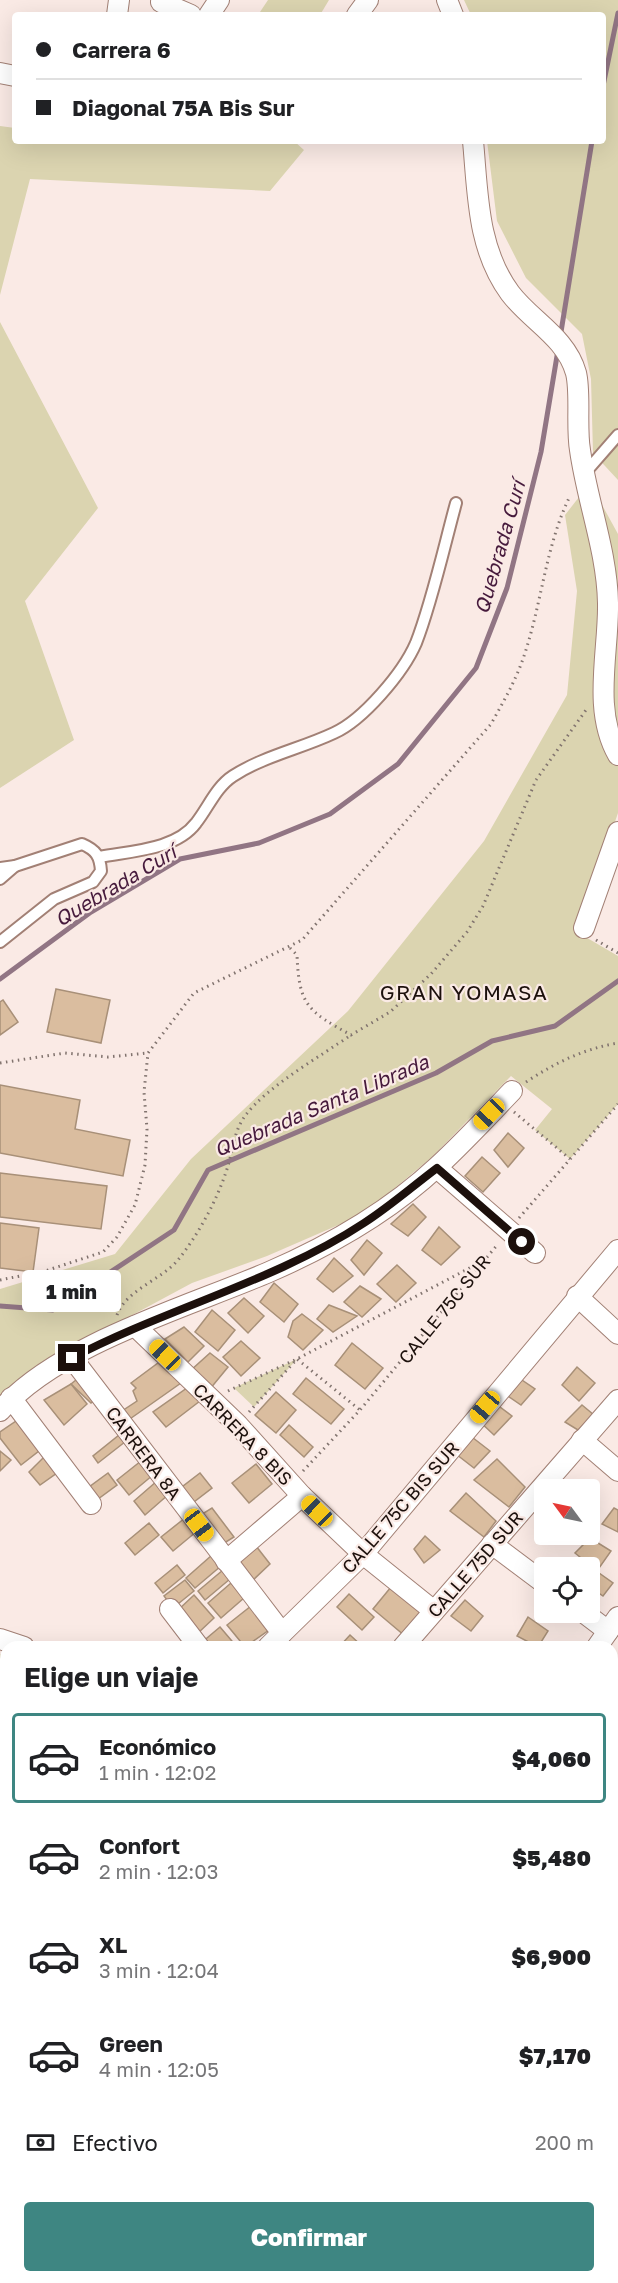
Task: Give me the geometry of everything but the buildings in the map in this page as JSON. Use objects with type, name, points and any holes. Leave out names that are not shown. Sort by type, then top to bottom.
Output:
[{"type":"street","points":[[161,2],[184,12]]},
{"type":"street","points":[[473,144],[482,236],[488,252],[511,294],[560,344],[576,374],[577,428],[608,602],[604,653],[605,692],[609,729],[618,755]]},
{"type":"street","points":[[584,928],[618,832]]},
{"type":"street","points":[[91,1504],[6,1405],[37,1378],[111,1338],[135,1326],[270,1272],[363,1224],[437,1168],[507,1096]]},
{"type":"street","points":[[437,1168],[534,1253]]},
{"type":"street","name":"CALLE 75C BIS SUR","points":[[275,1640],[363,1554],[577,1296],[618,1250]]},
{"type":"street","points":[[577,1296],[618,1334]]},
{"type":"street","name":"CARRERA 8 BIS","points":[[135,1326],[238,1425],[296,1490],[363,1554],[434,1611]]},
{"type":"street","name":"CARRERA 8A","points":[[72,1358],[226,1561],[275,1640]]},
{"type":"street","name":"CALLE 75D SUR","points":[[408,1641],[618,1400]]},
{"type":"street","points":[[582,1440],[618,1471]]},
{"type":"street","points":[[226,1561],[296,1490]]},
{"type":"street","points":[[492,1544],[534,1576]]},
{"type":"street","points":[[170,1609],[194,1641]]},
{"type":"lane","points":[[584,474],[618,435]]},
{"type":"lane","points":[[100,857],[179,838],[195,825],[221,786],[232,777],[267,758],[335,733],[361,714],[387,687],[415,645],[456,503]]},
{"type":"lane","points":[[0,868],[15,866],[82,844],[91,848],[100,857],[101,871],[93,882],[54,899],[0,942]]},
{"type":"lane","points":[[0,879],[15,866]]},
{"type":"path","points":[[0,1280],[45,1271],[103,1252],[117,1238],[135,1205],[145,1165],[147,1129],[144,1092],[148,1053],[194,993],[290,948],[302,940],[491,724],[513,684],[525,653],[559,518],[584,474]]},
{"type":"path","points":[[111,1338],[120,1309],[131,1296],[177,1261],[214,1201],[227,1170],[235,1135],[245,1115],[274,1089],[351,1035],[390,1012],[431,974],[467,932],[483,906],[536,780],[584,712],[605,692]]},
{"type":"path","points":[[584,928],[598,943],[618,953]]},
{"type":"path","points":[[290,948],[297,955],[298,979],[306,1004],[324,1020],[351,1035]]},
{"type":"path","points":[[570,1159],[507,1096],[548,1067],[591,1047],[618,1043]]},
{"type":"path","points":[[0,1063],[65,1053],[108,1057],[148,1053]]},
{"type":"path","name":"CALLE 75C SUR","points":[[296,1490],[483,1261],[618,1104]]},
{"type":"path","points":[[210,1399],[297,1359],[483,1261]]},
{"type":"path","points":[[297,1359],[360,1410]]},
{"type":"path","points":[[238,1425],[297,1359]]},
{"type":"shaded area","points":[[268,0],[329,0],[322,12],[260,12]]},
{"type":"shaded area","points":[[464,0],[618,0],[618,480],[593,453],[591,379],[582,334],[526,278],[497,221],[487,144],[606,144],[606,12],[470,12]]},
{"type":"shaded area","points":[[0,126],[12,128],[12,144],[297,144],[304,150],[270,191],[30,179],[0,295]]},
{"type":"shaded area","points":[[0,322],[98,508],[25,601],[74,740],[0,788]]},
{"type":"shaded area","points":[[590,483],[618,534],[618,813],[577,932],[618,956],[618,1104],[570,1159],[535,1130],[552,1109],[511,1076],[432,1157],[377,1203],[343,1223],[267,1256],[192,1283],[58,1355],[0,1397],[0,1289],[115,1254],[191,1159],[348,1011],[484,841],[567,695],[577,591],[565,515]]},
{"type":"shaded area","points":[[297,1359],[254,1407],[234,1388]]},
{"type":"waterway","name":"Quebrada Curí","points":[[606,71],[618,13]]},
{"type":"waterway","name":"Quebrada Curí","points":[[560,338],[592,144]]},
{"type":"waterway","name":"Quebrada Curí","points":[[0,979],[91,912],[180,859],[259,843],[330,814],[398,764],[476,668],[507,588],[541,452],[558,350]]},
{"type":"waterway","name":"Quebrada Santa Librada","points":[[0,1306],[53,1310],[174,1230],[208,1170],[436,1073],[492,1041],[555,1026],[618,981]]},
{"type":"district","name":"GRAN YOMASA","points":[[464,992]]},
{"type":"route","points":[[72,1358],[135,1326],[270,1272],[320,1247],[363,1224],[437,1168],[522,1242]]}]
